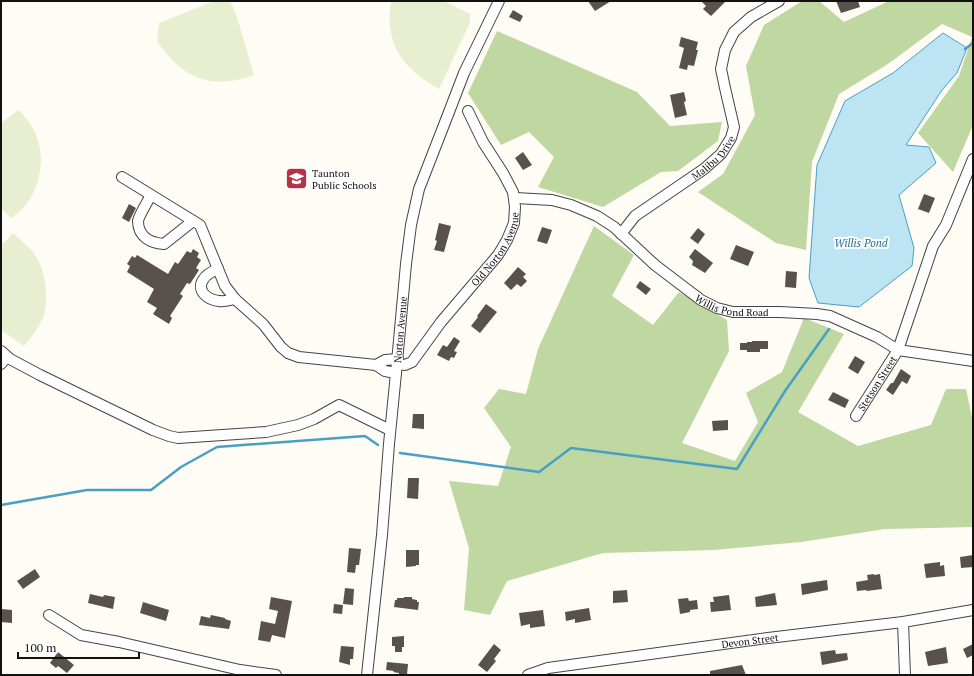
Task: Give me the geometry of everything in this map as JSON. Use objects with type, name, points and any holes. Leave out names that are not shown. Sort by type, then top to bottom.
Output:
[{"type":"street","name":"Norton Avenue","points":[[368,675],[407,251],[411,225],[424,175],[459,86],[499,1]]},
{"type":"street","name":"Malibu Drive","points":[[622,234],[635,216],[704,169],[721,154],[731,138],[734,127],[722,69],[725,50],[734,32],[751,17],[779,1]]},
{"type":"street","name":"Old Norton Avenue","points":[[397,366],[412,362],[441,322],[501,251],[508,240],[514,223],[516,207],[515,198],[503,173],[483,142],[468,111]]},
{"type":"street","name":"Stetson Street","points":[[856,416],[898,350],[933,246],[946,224],[973,159]]},
{"type":"street","points":[[122,177],[200,225],[225,286],[235,299],[263,324],[288,353],[299,357],[376,365],[385,371],[397,366]]},
{"type":"street","points":[[151,195],[138,220],[140,230],[147,240],[155,244],[164,244],[193,220]]},
{"type":"street","name":"Willis Pond Road","points":[[515,198],[552,200],[571,205],[606,221],[655,265],[710,306],[733,312],[786,312],[830,316],[877,337],[898,350],[973,361]]},
{"type":"street","points":[[218,269],[203,279],[200,287],[203,293],[209,298],[219,301],[235,299]]},
{"type":"street","points":[[1,351],[10,359],[46,379],[168,436],[178,438],[266,432],[298,425],[314,419],[339,405],[390,430]]},
{"type":"street","points":[[1,364],[6,358],[10,359]]},
{"type":"street","name":"Devon Street","points":[[528,675],[548,668],[760,639],[903,622],[973,610]]},
{"type":"street","points":[[49,615],[81,635],[119,642],[240,670],[276,675]]},
{"type":"street","points":[[903,622],[905,675]]},
{"type":"green space","points":[[214,1],[229,1],[233,6],[254,75],[239,80],[224,82],[199,78],[176,64],[166,54],[157,41],[159,23]]},
{"type":"green space","points":[[391,1],[444,1],[470,14],[468,27],[439,89],[415,73],[399,54],[390,30]]},
{"type":"green space","points":[[802,1],[819,1],[844,22],[889,1],[973,1],[973,125],[953,172],[918,133],[959,76],[972,37],[942,24],[888,64],[839,94],[812,162],[806,250],[776,243],[698,192],[723,174],[755,115],[746,66],[764,25]]},
{"type":"green space","points":[[497,31],[637,92],[670,126],[722,122],[718,141],[678,171],[661,172],[603,207],[538,187],[554,157],[529,132],[501,145],[468,93]]},
{"type":"green space","points":[[19,110],[31,125],[36,135],[41,154],[41,163],[40,173],[34,192],[22,209],[11,218],[1,208],[1,123]]},
{"type":"green space","points":[[594,226],[634,255],[612,296],[653,325],[679,292],[727,320],[729,351],[682,443],[735,461],[758,422],[746,393],[782,372],[804,318],[844,334],[798,412],[858,446],[931,425],[946,389],[966,389],[973,422],[973,527],[885,529],[801,542],[714,550],[603,553],[507,581],[490,615],[464,610],[469,548],[449,481],[498,486],[511,447],[484,408],[499,389],[526,394],[538,349]]},
{"type":"green space","points":[[13,233],[36,256],[43,272],[46,290],[44,315],[36,331],[24,346],[1,330],[1,246]]},
{"type":"water","name":"Willis Pond","points":[[943,33],[967,48],[957,73],[942,90],[906,145],[929,147],[936,163],[899,195],[914,248],[912,266],[859,307],[818,303],[809,278],[817,165],[845,101],[893,73]]},
{"type":"building","points":[[588,1],[611,1],[595,11]]},
{"type":"building","points":[[701,1],[726,1],[711,16],[703,9],[706,6]]},
{"type":"building","points":[[836,1],[858,1],[860,7],[841,13]]},
{"type":"building","points":[[513,10],[523,16],[520,22],[509,17]]},
{"type":"building","points":[[681,37],[698,42],[696,50],[698,50],[694,66],[688,65],[687,70],[679,68],[684,48],[679,46]]},
{"type":"building","points":[[684,92],[686,101],[684,102],[687,115],[675,118],[670,95]]},
{"type":"building","points":[[523,152],[532,165],[523,170],[515,158]]},
{"type":"building","points":[[924,194],[935,198],[929,213],[918,209]]},
{"type":"building","points":[[129,204],[136,208],[129,222],[122,218]]},
{"type":"building","points":[[439,223],[451,226],[444,252],[434,250],[437,241],[435,240]]},
{"type":"building","points":[[542,227],[552,230],[547,244],[537,241]]},
{"type":"building","points":[[698,228],[705,234],[698,244],[690,238]]},
{"type":"building","points":[[736,245],[754,252],[748,266],[730,259]]},
{"type":"building","points":[[193,249],[199,253],[197,257],[201,260],[196,268],[199,270],[190,284],[187,283],[180,294],[183,296],[170,316],[172,318],[169,324],[153,314],[157,308],[147,302],[154,289],[127,272],[130,266],[127,264],[132,256],[135,258],[137,255],[168,274],[175,262],[178,264],[187,251],[191,253]]},
{"type":"building","points":[[695,249],[713,263],[705,273],[692,265],[693,261],[689,257]]},
{"type":"building","points":[[518,267],[526,274],[523,277],[527,281],[521,287],[517,284],[511,290],[504,283]]},
{"type":"building","points":[[786,271],[797,272],[796,288],[785,287]]},
{"type":"building","points":[[640,281],[651,289],[646,295],[636,287]]},
{"type":"building","points":[[486,304],[497,312],[480,333],[471,326]]},
{"type":"building","points":[[454,337],[460,341],[454,351],[457,352],[454,358],[451,357],[449,361],[437,355],[443,345],[447,347]]},
{"type":"building","points":[[768,341],[768,349],[760,349],[760,352],[747,352],[747,350],[740,350],[740,343]]},
{"type":"building","points":[[855,356],[865,362],[858,374],[848,368]]},
{"type":"building","points":[[901,369],[911,376],[907,384],[902,381],[893,395],[886,390],[891,383],[893,383]]},
{"type":"building","points":[[833,392],[849,400],[845,408],[828,400]]},
{"type":"building","points":[[413,414],[424,414],[424,429],[412,428]]},
{"type":"building","points":[[728,420],[728,430],[713,431],[712,421]]},
{"type":"building","points":[[408,478],[419,478],[418,499],[407,498]]},
{"type":"building","points":[[349,548],[361,549],[359,565],[356,565],[355,573],[347,572]]},
{"type":"building","points":[[406,550],[419,550],[419,565],[406,567]]},
{"type":"building","points":[[973,555],[973,567],[961,568],[960,557]]},
{"type":"building","points":[[940,562],[940,566],[944,565],[945,576],[926,578],[924,564]]},
{"type":"building","points":[[35,569],[40,577],[23,589],[17,581]]},
{"type":"building","points":[[880,574],[882,589],[857,591],[856,582],[868,580],[867,575]]},
{"type":"building","points":[[827,580],[828,590],[802,595],[801,584]]},
{"type":"building","points":[[345,588],[354,589],[353,605],[343,604]]},
{"type":"building","points":[[627,590],[628,602],[613,603],[613,591]]},
{"type":"building","points":[[775,593],[777,605],[756,607],[755,597]]},
{"type":"building","points":[[90,594],[103,597],[104,595],[115,597],[113,609],[88,603]]},
{"type":"building","points":[[729,595],[731,610],[711,612],[710,602],[714,602],[713,597]]},
{"type":"building","points":[[271,597],[292,601],[285,638],[272,635],[270,642],[258,640],[261,621],[275,624],[278,611],[269,609]]},
{"type":"building","points":[[412,597],[412,599],[417,600],[417,602],[419,602],[418,610],[394,607],[395,600],[397,600],[397,598]]},
{"type":"building","points":[[688,598],[689,601],[697,600],[698,609],[680,614],[678,599]]},
{"type":"building","points":[[143,602],[169,610],[166,621],[140,613]]},
{"type":"building","points":[[334,604],[343,605],[342,614],[333,613]]},
{"type":"building","points":[[589,608],[591,620],[575,623],[575,619],[566,621],[565,612]]},
{"type":"building","points":[[1,609],[12,610],[12,623],[1,622]]},
{"type":"building","points":[[543,610],[545,626],[530,628],[530,624],[521,626],[519,613]]},
{"type":"building","points":[[211,615],[231,621],[229,629],[199,625],[201,616],[210,618]]},
{"type":"building","points":[[404,636],[404,647],[402,647],[402,652],[395,652],[395,646],[392,646],[392,637]]},
{"type":"building","points":[[494,644],[501,650],[494,659],[496,661],[487,672],[478,665]]},
{"type":"building","points":[[973,644],[973,655],[967,658],[963,649]]},
{"type":"building","points":[[341,646],[354,647],[353,659],[350,659],[350,665],[339,662]]},
{"type":"building","points":[[946,647],[948,663],[928,666],[925,652]]},
{"type":"building","points":[[835,650],[836,654],[847,653],[848,660],[822,665],[820,652]]},
{"type":"building","points":[[58,652],[74,665],[67,673],[58,666],[56,668],[50,663]]},
{"type":"building","points":[[387,662],[408,664],[407,675],[399,675],[399,673],[393,672],[394,671],[386,670]]},
{"type":"building","points":[[742,665],[746,675],[710,675],[710,671]]},
{"type":"waterway","points":[[965,49],[973,43]]},
{"type":"waterway","points":[[400,453],[539,472],[571,448],[737,469],[785,391],[829,329]]},
{"type":"waterway","points":[[1,505],[87,490],[151,490],[181,467],[217,447],[365,436],[378,445]]},
{"type":"place","name":"Taunton Public Schools","points":[[297,179]]}]
